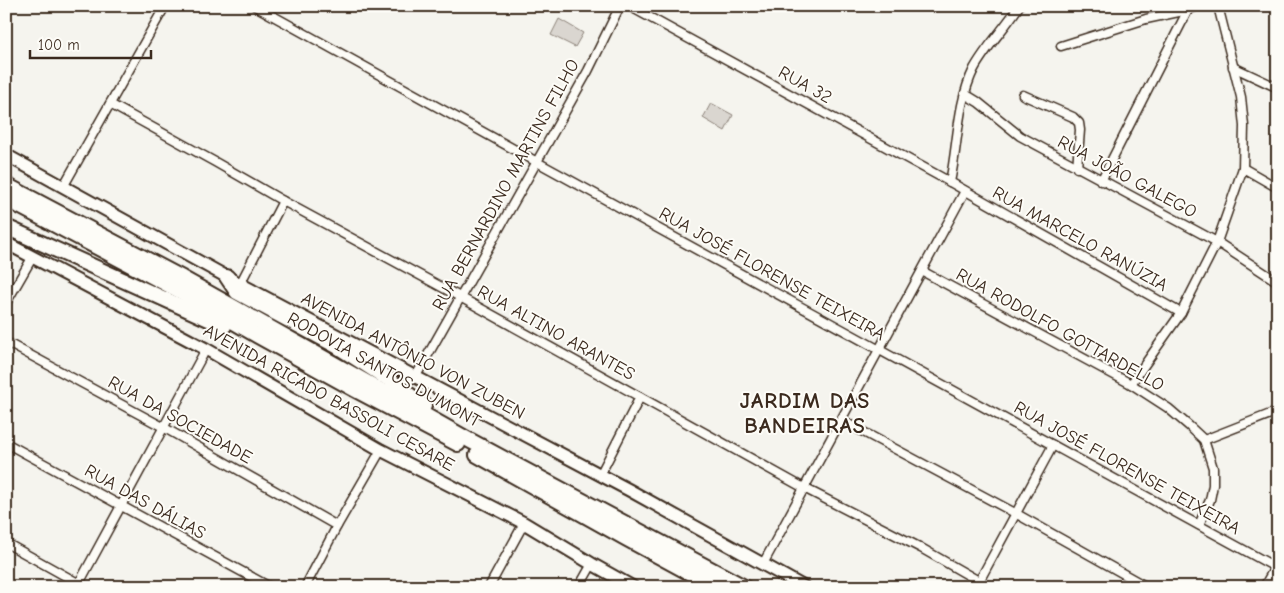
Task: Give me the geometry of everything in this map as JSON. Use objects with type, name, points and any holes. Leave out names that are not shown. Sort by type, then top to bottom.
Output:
[{"type":"highway","name":"RODOVIA SANTOS DUMONT","points":[[6,185],[196,286],[469,440],[744,587]]},
{"type":"highway","name":"RODOVIA SANTOS DUMONT","points":[[6,199],[180,290],[258,336],[459,444],[716,587]]},
{"type":"highway","points":[[6,227],[219,323],[237,333],[258,336]]},
{"type":"highway","points":[[234,280],[237,292],[337,346],[379,373],[469,440]]},
{"type":"street","points":[[64,186],[165,6]]},
{"type":"street","name":"RUA JOSÉ FLORENSE TEIXEIRA","points":[[255,6],[1199,525],[1276,564]]},
{"type":"street","name":"RUA BERNARDINO MARTINS FILHO","points":[[416,376],[588,71],[620,6]]},
{"type":"street","name":"RUA 32","points":[[629,6],[965,191]]},
{"type":"street","points":[[950,182],[965,94],[983,54],[1018,6]]},
{"type":"street","points":[[1061,46],[1146,19],[1198,6]]},
{"type":"street","points":[[1131,384],[1180,313],[1217,242],[1243,168],[1244,126],[1241,97],[1218,6]]},
{"type":"street","points":[[1101,181],[1188,10]]},
{"type":"street","points":[[1233,67],[1278,88]]},
{"type":"street","name":"RUA JOÃO GALEGO","points":[[965,94],[978,102],[1020,136],[1217,242],[1278,282]]},
{"type":"street","points":[[1023,95],[1073,118],[1079,123],[1077,168]]},
{"type":"street","name":"RUA ALTINO ARANTES","points":[[110,104],[804,488],[921,548],[978,584],[989,587]]},
{"type":"street","name":"AVENIDA ANTÔNIO VON ZUBEN","points":[[6,155],[234,280],[629,490],[804,587]]},
{"type":"street","points":[[1243,168],[1278,188]]},
{"type":"street","points":[[762,564],[965,191]]},
{"type":"street","name":"RUA MARCELO RANÚZIA","points":[[965,191],[1180,313]]},
{"type":"street","points":[[234,280],[283,201]]},
{"type":"street","name":"AVENIDA RICADO BASSOLI CESARE","points":[[6,243],[206,349],[381,450],[524,523],[633,587]]},
{"type":"street","points":[[6,304],[32,258]]},
{"type":"street","name":"RUA RODOLFO GOTTARDELLO","points":[[922,271],[1131,384],[1168,408],[1190,426],[1204,440],[1213,468],[1213,485],[1210,500],[1199,525]]},
{"type":"street","name":"RUA DA SOCIEDADE","points":[[6,342],[163,427],[338,526]]},
{"type":"street","points":[[6,543],[80,586],[206,349]]},
{"type":"street","points":[[600,476],[640,397]]},
{"type":"street","points":[[1204,440],[1278,411]]},
{"type":"street","points":[[841,420],[1015,513],[1147,587]]},
{"type":"street","name":"RUA DAS DÁLIAS","points":[[6,443],[270,587]]},
{"type":"street","points":[[978,584],[1053,445]]},
{"type":"street","points":[[305,587],[381,450]]},
{"type":"street","points":[[489,587],[524,523]]},
{"type":"street","points":[[579,587],[592,564]]},
{"type":"street","points":[[1264,587],[1276,564]]},
{"type":"shaded area","points":[[559,19],[583,33],[575,47],[551,35]]},
{"type":"shaded area","points":[[711,103],[733,115],[725,131],[703,118]]},
{"type":"district","name":"JARDIM DAS BANDEIRAS","points":[[805,414]]}]
